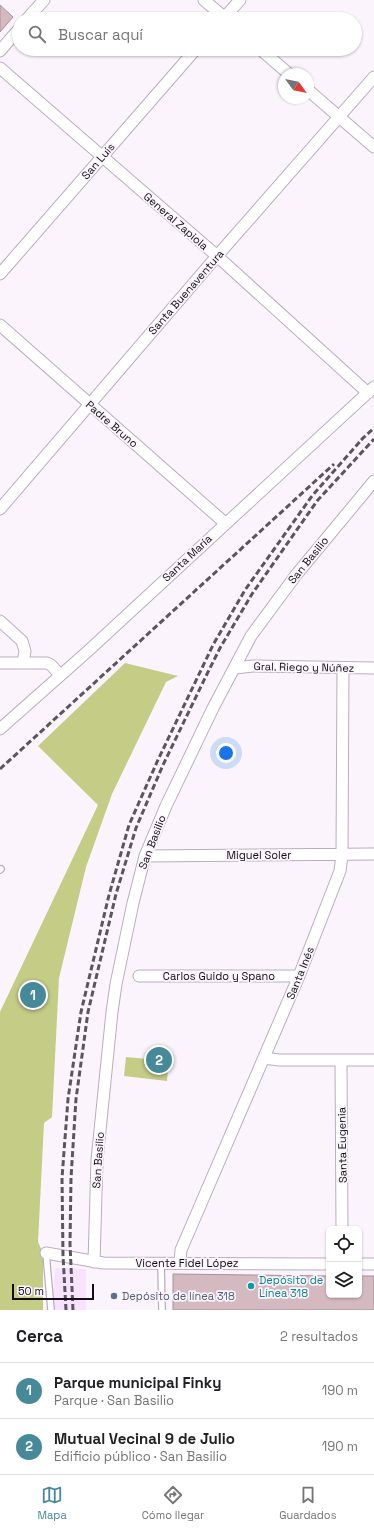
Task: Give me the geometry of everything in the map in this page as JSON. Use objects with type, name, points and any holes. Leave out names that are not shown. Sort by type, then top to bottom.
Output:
[{"type":"street","points":[[33,12],[44,0]]},
{"type":"street","points":[[204,0],[217,12]]},
{"type":"street","points":[[230,12],[240,0]]},
{"type":"street","points":[[0,51],[12,37]]},
{"type":"street","name":"San Luis","points":[[0,274],[190,56]]},
{"type":"street","points":[[268,56],[282,68]]},
{"type":"street","name":"General Zapiola","points":[[0,68],[371,390]]},
{"type":"street","name":"Santa Buenaventura","points":[[0,508],[217,256],[374,77]]},
{"type":"street","points":[[314,95],[374,147]]},
{"type":"street","name":"Padre Bruno","points":[[0,325],[225,523]]},
{"type":"street","name":"Santa María","points":[[0,730],[88,651],[225,523],[371,390]]},
{"type":"street","name":"San Basilio","points":[[94,1262],[97,1160],[112,1012],[131,910],[145,856],[196,743],[258,625],[305,563],[374,482]]},
{"type":"street","points":[[0,621],[22,641],[25,651],[23,663]]},
{"type":"street","points":[[0,663],[47,663],[52,665],[60,675]]},
{"type":"street","name":"Gral. Riego y Núñez","points":[[235,668],[253,666],[374,668]]},
{"type":"street","name":"Santa Inés","points":[[180,1262],[181,1250],[299,976],[338,878],[342,862],[343,668]]},
{"type":"street","name":"Miguel Soler","points":[[145,856],[374,854]]},
{"type":"street","name":"Carlos Guido y Spano","points":[[139,976],[299,976]]},
{"type":"street","points":[[264,1058],[279,1060],[374,1060]]},
{"type":"street","name":"Santa Eugenia","points":[[340,1060],[342,1226]]},
{"type":"street","name":"Vicente Fidel López","points":[[46,1252],[94,1262],[326,1264]]},
{"type":"street","points":[[362,1264],[374,1264]]},
{"type":"lane","points":[[46,1252],[51,1310]]},
{"type":"lane","points":[[161,1262],[162,1310]]},
{"type":"shaded area","points":[[55,1268],[86,1269],[86,1310],[52,1310]]},
{"type":"green space","points":[[125,663],[178,676],[166,682],[112,794],[86,867],[59,978],[52,1117],[44,1123],[38,1242],[43,1253],[43,1310],[0,1310],[0,1012],[98,805],[38,746]]},
{"type":"green space","points":[[126,1057],[169,1061],[167,1081],[124,1076]]},
{"type":"building","points":[[0,5],[12,16],[12,18],[0,32]]},
{"type":"building","name":"Depósito de Línea 318","points":[[173,1274],[326,1276],[326,1298],[362,1298],[362,1276],[374,1276],[374,1310],[173,1310]]},
{"type":"railway","points":[[361,440],[374,428]]},
{"type":"railway","points":[[66,1310],[63,1255],[62,1178],[68,1099],[81,1012],[109,895],[129,825],[157,762],[213,645],[245,590],[312,496],[364,437]]},
{"type":"railway","points":[[73,1310],[70,1244],[71,1178],[76,1099],[88,1012],[116,894],[136,828],[163,765],[207,674],[220,648],[252,594],[317,501],[374,439]]},
{"type":"railway","points":[[0,769],[334,464]]},
{"type":"place","name":"Parque municipal Finky","points":[[33,995]]},
{"type":"place","name":"Mutual Vecinal 9 de Julio","points":[[159,1060]]},
{"type":"place","name":"Depósito de Línea 318","points":[[251,1286]]},
{"type":"place","name":"Depósito de línea 318","points":[[114,1296]]}]
